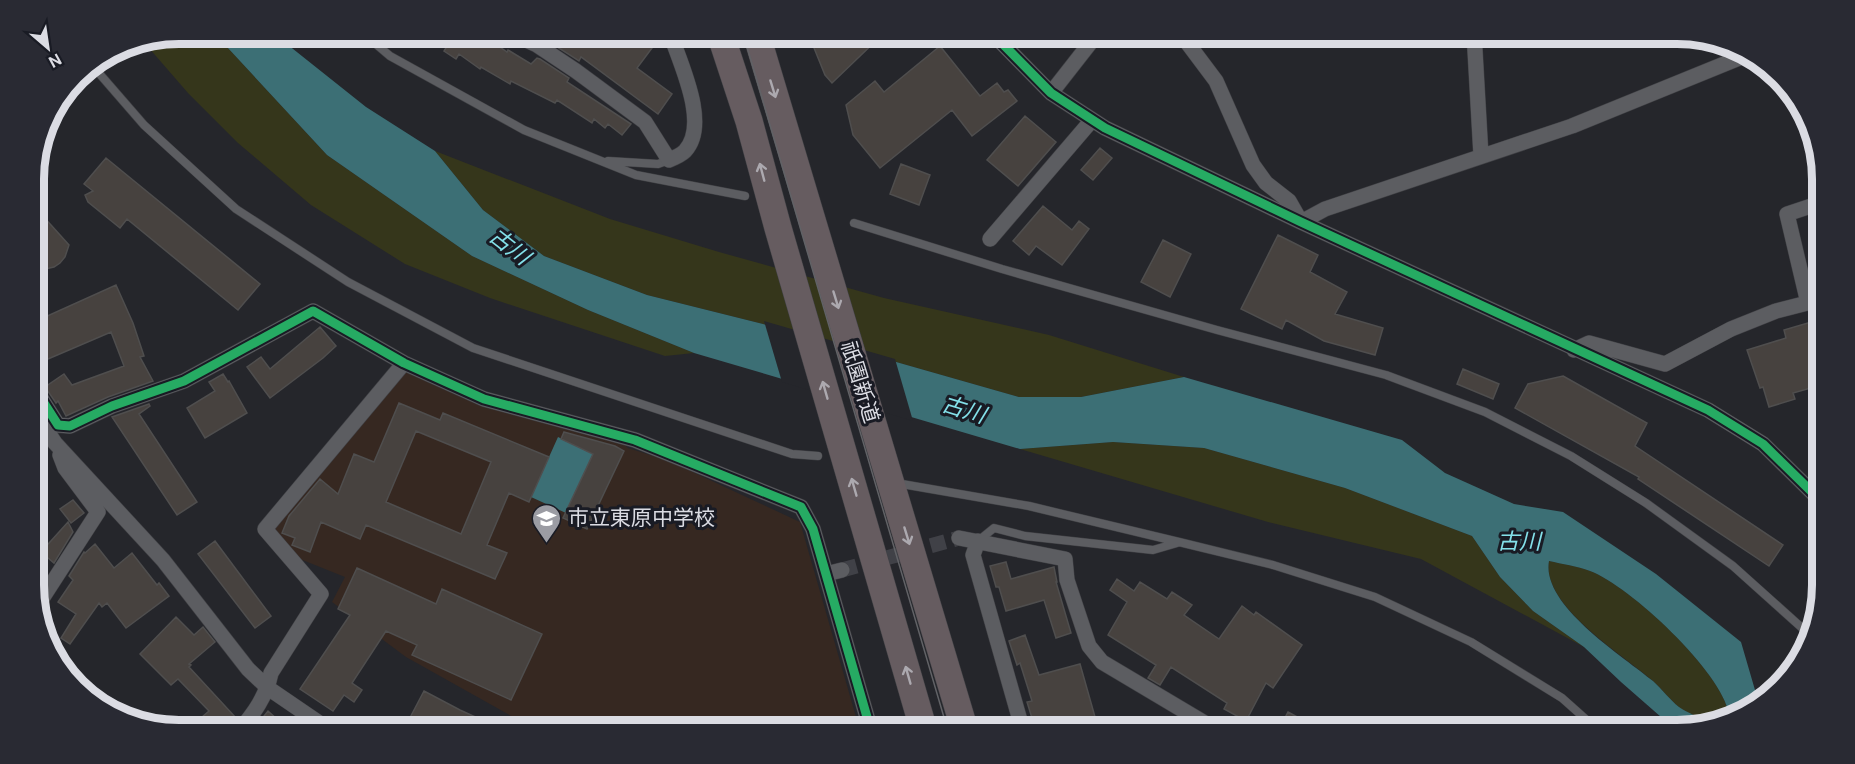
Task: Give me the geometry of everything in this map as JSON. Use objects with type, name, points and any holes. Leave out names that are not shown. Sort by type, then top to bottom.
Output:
[{"type":"highway","name":"祇園新道","points":[[723,44],[778,228],[830,451],[920,720]]},
{"type":"highway","name":"祇園新道","points":[[759,44],[962,720]]},
{"type":"street","points":[[535,44],[645,122],[669,160],[685,152],[695,133],[694,106],[674,44]]},
{"type":"street","points":[[1003,44],[1051,93],[1106,128],[1574,350],[1708,410],[1763,444],[1812,492]]},
{"type":"street","points":[[1051,93],[1089,44]]},
{"type":"street","points":[[1188,44],[1216,81],[1253,165],[1266,183],[1289,201],[1301,222]]},
{"type":"street","points":[[1475,44],[1481,156]]},
{"type":"street","points":[[1301,222],[1325,209],[1572,126],[1738,58]]},
{"type":"street","points":[[990,240],[1092,120]]},
{"type":"street","points":[[1812,206],[1787,214],[1812,295]]},
{"type":"street","points":[[1574,350],[1589,343],[1665,364],[1731,329],[1776,311],[1812,302]]},
{"type":"street","points":[[44,404],[58,426],[70,426],[112,406],[184,381],[313,311],[404,363],[484,399],[635,440],[801,507],[813,529],[868,720]]},
{"type":"street","points":[[248,720],[257,710],[268,688],[271,673],[321,594],[265,530],[404,363]]},
{"type":"street","points":[[44,426],[55,443],[163,560],[248,669],[268,688],[315,720]]},
{"type":"street","points":[[44,595],[98,512],[65,468],[55,443]]},
{"type":"street","points":[[959,538],[1065,559],[1067,580],[1089,646],[1102,662],[1200,720]]},
{"type":"street","points":[[978,541],[973,555],[1020,720]]},
{"type":"street","points":[[826,574],[842,570]]},
{"type":"lane","points":[[376,44],[390,56],[524,130],[636,175],[745,196]]},
{"type":"lane","points":[[97,71],[144,126],[236,209],[348,282],[473,348],[792,454],[830,451]]},
{"type":"lane","points":[[599,160],[658,164],[669,160]]},
{"type":"lane","points":[[854,223],[1013,273],[1386,375],[1485,412],[1571,456],[1646,503],[1733,566],[1804,630]]},
{"type":"lane","points":[[887,471],[1273,565],[1375,597],[1471,642],[1562,698],[1587,720]]},
{"type":"lane","points":[[978,541],[993,528],[1025,536],[1153,550],[1179,542]]},
{"type":"shaded area","name":"市立東原中学校","points":[[410,370],[622,442],[628,448],[669,461],[800,522],[857,720],[518,720],[406,657],[332,602],[345,577],[300,559],[275,530],[275,525],[404,372]]},
{"type":"green space","points":[[170,44],[224,44],[327,155],[472,256],[588,310],[694,353],[665,356],[490,298],[405,264],[311,205],[238,143],[188,93],[148,47]]},
{"type":"green space","points":[[435,151],[610,219],[719,252],[884,298],[1049,335],[1184,377],[1081,397],[1019,397],[763,324],[647,295],[544,256],[483,210]]},
{"type":"green space","points":[[1113,442],[1204,448],[1345,488],[1472,536],[1500,577],[1533,611],[1584,647],[1421,559],[1268,522],[1020,449]]},
{"type":"green space","points":[[1549,561],[1590,571],[1628,594],[1672,632],[1692,654],[1723,696],[1728,710],[1700,718],[1676,704],[1653,681],[1587,628],[1570,611],[1558,595],[1550,578]]},
{"type":"water","name":"古川","points":[[224,44],[287,44],[366,107],[435,151],[483,210],[544,256],[647,295],[763,324],[1019,397],[1081,397],[1184,377],[1402,440],[1445,473],[1514,504],[1563,512],[1656,574],[1741,642],[1758,694],[1728,710],[1723,696],[1710,676],[1672,632],[1650,612],[1628,594],[1590,571],[1549,561],[1550,578],[1570,612],[1605,644],[1653,681],[1679,707],[1700,718],[1664,720],[1584,647],[1533,611],[1500,577],[1472,536],[1345,488],[1204,448],[1113,442],[1020,449],[694,353],[588,310],[472,256],[327,155]]},
{"type":"water","points":[[558,437],[593,454],[566,513],[531,497]]},
{"type":"pier","points":[[764,321],[895,359],[913,421],[782,382]]},
{"type":"building","points":[[448,44],[496,44],[531,64],[537,58],[540,59],[569,78],[567,82],[631,124],[622,135],[608,124],[605,128],[594,119],[592,123],[557,100],[555,103],[511,81],[510,84],[481,67],[480,69],[459,54],[456,59],[444,51]]},
{"type":"building","points":[[553,44],[649,44],[648,46],[652,48],[637,68],[672,94],[658,114],[581,57],[579,61]]},
{"type":"building","points":[[812,44],[873,44],[832,83],[825,75]]},
{"type":"building","points":[[940,46],[980,96],[997,83],[1004,92],[1008,90],[1017,101],[972,136],[952,110],[880,168],[853,135],[846,105],[875,81],[884,92]]},
{"type":"building","points":[[1025,116],[1056,142],[1018,186],[987,160]]},
{"type":"building","points":[[1100,148],[1112,158],[1093,180],[1081,170]]},
{"type":"building","points":[[106,158],[260,284],[238,310],[127,219],[120,228],[88,202],[85,195],[93,191],[84,184]]},
{"type":"building","points":[[901,164],[930,175],[919,205],[890,194]]},
{"type":"building","points":[[1043,206],[1072,230],[1079,221],[1089,229],[1062,265],[1036,246],[1029,255],[1013,241]]},
{"type":"building","points":[[44,217],[69,245],[65,257],[54,267],[44,269]]},
{"type":"building","points":[[1278,235],[1318,255],[1310,272],[1347,292],[1335,314],[1383,328],[1375,355],[1324,341],[1286,320],[1282,329],[1241,309]]},
{"type":"building","points":[[1163,240],[1191,254],[1170,297],[1141,282]]},
{"type":"building","points":[[116,285],[133,323],[144,356],[140,357],[153,381],[108,397],[66,416],[58,401],[56,403],[45,387],[64,374],[72,385],[124,366],[111,332],[48,359],[44,352],[44,317]]},
{"type":"building","points":[[1812,322],[1812,388],[1793,393],[1795,399],[1769,407],[1747,350],[1786,338],[1784,330]]},
{"type":"building","points":[[320,327],[336,346],[270,398],[247,367],[261,357],[270,369]]},
{"type":"building","points":[[1463,369],[1499,384],[1493,399],[1457,384]]},
{"type":"building","points":[[223,374],[247,413],[205,438],[187,408],[215,391],[209,382]]},
{"type":"building","points":[[1563,376],[1647,423],[1635,446],[1783,545],[1769,566],[1638,479],[1639,477],[1515,408],[1528,384]]},
{"type":"building","points":[[399,403],[440,420],[443,413],[549,457],[529,502],[509,493],[487,545],[507,553],[495,579],[366,525],[360,539],[321,522],[310,552],[292,545],[295,538],[282,533],[289,516],[320,479],[338,494],[354,454],[374,462]],"holes":[[[416,431],[491,462],[461,534],[386,502]]]},
{"type":"building","points":[[149,404],[150,406],[139,414],[197,502],[177,515],[112,417]]},
{"type":"building","points":[[564,432],[615,446],[624,451],[587,529],[563,518],[593,454],[561,439]]},
{"type":"building","points":[[73,500],[84,513],[71,523],[60,509]]},
{"type":"building","points":[[68,522],[73,532],[54,563],[44,555],[44,549]]},
{"type":"building","points":[[215,541],[271,616],[255,628],[198,554]]},
{"type":"building","points":[[95,544],[114,568],[132,553],[157,585],[159,583],[169,596],[126,628],[107,603],[102,607],[99,603],[70,644],[61,638],[76,614],[58,602],[73,580],[69,576],[84,552]]},
{"type":"building","points":[[1006,562],[1011,579],[1054,567],[1056,582],[1071,633],[1056,638],[1044,600],[1006,611],[990,566]]},
{"type":"building","points":[[357,568],[436,604],[442,589],[542,634],[511,700],[412,655],[417,645],[386,631],[352,683],[362,690],[354,702],[344,695],[333,711],[300,689],[350,615],[338,609]]},
{"type":"building","points":[[1117,579],[1134,591],[1140,582],[1167,599],[1172,592],[1192,605],[1184,615],[1219,639],[1242,606],[1254,615],[1256,612],[1302,645],[1273,688],[1266,683],[1247,720],[1244,720],[1224,709],[1227,703],[1171,667],[1160,685],[1148,678],[1156,665],[1108,635],[1127,602],[1110,590]]},
{"type":"building","points":[[176,617],[194,635],[203,627],[215,642],[189,664],[191,665],[189,667],[236,720],[198,720],[209,711],[178,679],[171,685],[140,654]]},
{"type":"building","points":[[1025,635],[1039,675],[1080,664],[1096,720],[1033,720],[1027,702],[1032,701],[1020,663],[1017,665],[1009,641]]},
{"type":"building","points":[[424,691],[482,720],[409,720]]},
{"type":"building","points":[[268,711],[278,720],[261,720]]},
{"type":"building","points":[[1288,712],[1303,720],[1284,720]]},
{"type":"tunnel","points":[[842,570],[959,538]]},
{"type":"tram line","points":[[746,44],[945,720]]},
{"type":"cycle path","points":[[1003,44],[1051,93],[1105,128],[1301,222],[1708,410],[1763,444],[1812,492]]},
{"type":"cycle path","points":[[44,403],[58,425],[70,426],[112,406],[184,381],[313,311],[404,363],[484,399],[635,440],[801,507],[813,529],[868,720]]},
{"type":"place","name":"市立東原中学校","points":[[547,544]]}]
